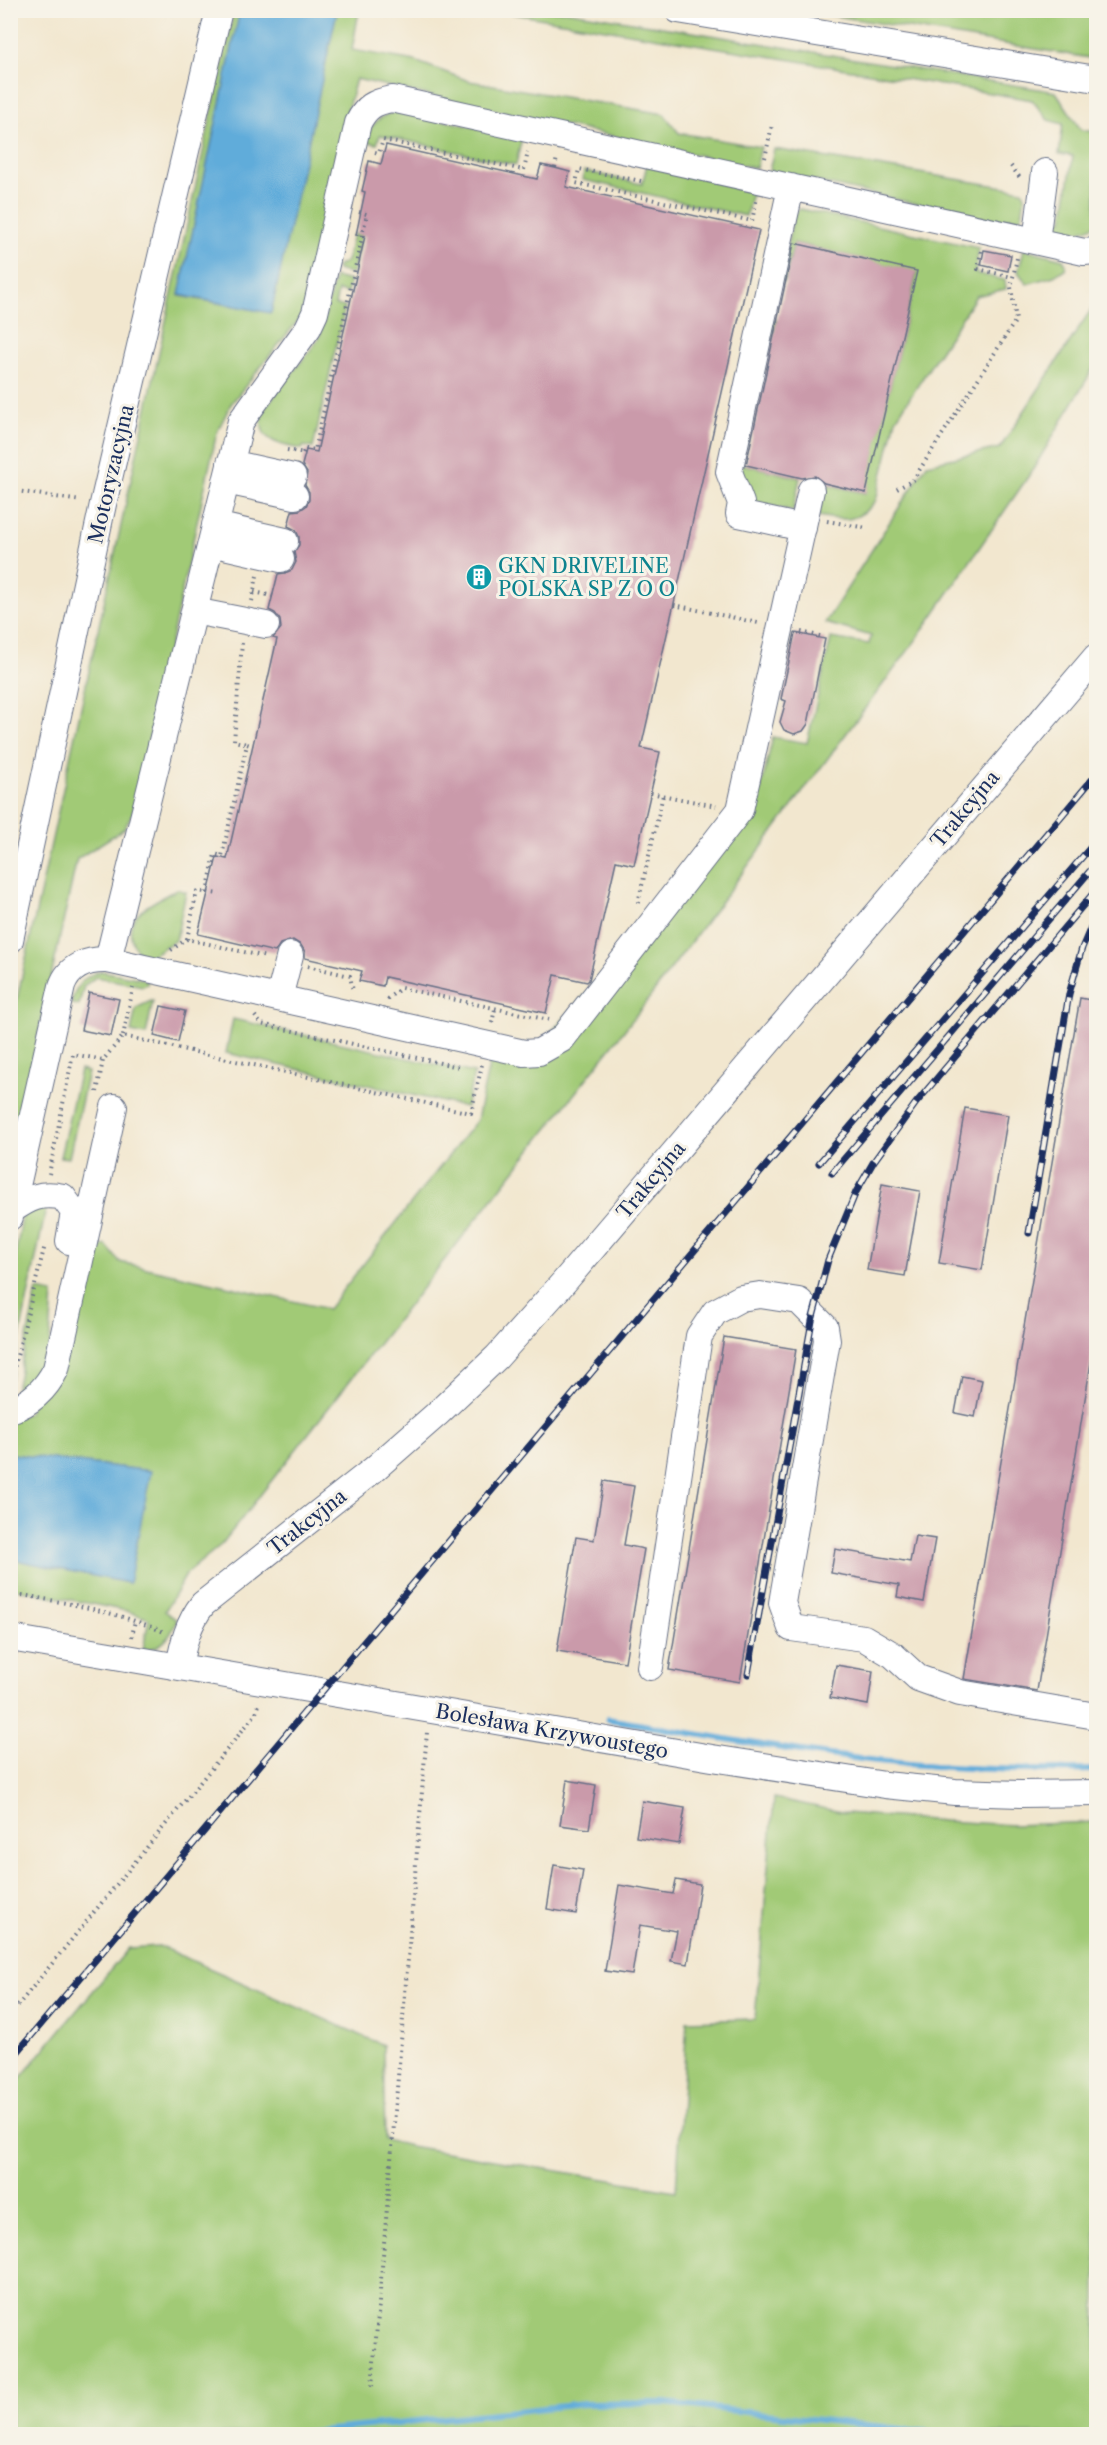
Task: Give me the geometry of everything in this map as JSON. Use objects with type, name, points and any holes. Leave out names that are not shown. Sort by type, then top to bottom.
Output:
[{"type":"street","name":"Motoryzacyjna","points":[[10,940],[103,504],[219,10]]},
{"type":"street","points":[[678,10],[1096,79]]},
{"type":"street","points":[[108,960],[241,421],[308,328],[315,313],[358,123],[366,109],[378,101],[392,99],[763,168],[791,188],[1027,247],[1096,251]]},
{"type":"street","points":[[1027,247],[1045,172]]},
{"type":"street","points":[[791,188],[729,472],[741,502],[739,514],[803,528]]},
{"type":"street","points":[[228,472],[292,483]]},
{"type":"street","points":[[11,1214],[64,981],[72,969],[87,962],[108,960],[524,1053],[539,1052],[562,1039],[740,810],[811,490]]},
{"type":"street","points":[[213,534],[276,552]]},
{"type":"street","points":[[196,603],[260,608]]},
{"type":"street","name":"Trakcyjna","points":[[179,1667],[184,1641],[192,1620],[203,1604],[373,1470],[497,1357],[572,1273],[1096,657]]},
{"type":"street","points":[[279,998],[290,955]]},
{"type":"street","points":[[10,1410],[31,1401],[39,1394],[52,1378],[59,1359],[105,1100]]},
{"type":"street","points":[[11,1214],[39,1194],[57,1195],[68,1201],[75,1219],[62,1275],[69,1309]]},
{"type":"street","points":[[650,1667],[699,1336],[715,1312],[741,1298],[760,1295],[799,1301],[825,1327],[827,1340],[782,1603],[791,1628],[864,1638],[893,1655],[918,1678],[960,1693],[1096,1716]]},
{"type":"street","name":"Bolesława Krzywoustego","points":[[10,1638],[431,1711],[885,1785],[955,1792],[1096,1793]]},
{"type":"path","points":[[581,161],[576,183],[752,221],[772,125]]},
{"type":"path","points":[[367,150],[379,153],[383,140],[524,170],[529,149],[538,152]]},
{"type":"path","points":[[548,153],[558,156],[555,168]]},
{"type":"path","points":[[579,168],[641,181]]},
{"type":"path","points":[[292,483],[286,450],[304,453],[305,448],[315,450],[369,215],[353,211]]},
{"type":"path","points":[[983,244],[978,269],[1012,277]]},
{"type":"path","points":[[897,489],[913,480],[1016,320],[1011,287],[1012,277],[1027,247]]},
{"type":"path","points":[[10,489],[103,504]]},
{"type":"path","points":[[253,746],[234,741],[242,642],[260,608],[276,552]]},
{"type":"path","points":[[674,605],[824,637]]},
{"type":"path","points":[[207,892],[215,854],[222,856],[247,744]]},
{"type":"path","points":[[638,907],[663,795]]},
{"type":"path","points":[[188,939],[197,891],[219,894]]},
{"type":"path","points":[[124,986],[142,990]]},
{"type":"path","points":[[105,1100],[103,1060],[123,1036],[133,988]]},
{"type":"path","points":[[401,988],[557,1022]]},
{"type":"path","points":[[123,1036],[471,1113],[495,1009]]},
{"type":"path","points":[[253,1013],[261,1024],[459,1067]]},
{"type":"path","points":[[57,1195],[62,1177],[48,1174],[73,1054],[103,1060]]},
{"type":"path","points":[[10,1384],[46,1240]]},
{"type":"path","points":[[10,1593],[70,1603],[123,1616],[184,1641]]},
{"type":"path","points":[[10,2015],[255,1715],[262,1700],[264,1682]]},
{"type":"path","points":[[372,2386],[426,1739],[431,1711]]},
{"type":"green space","points":[[234,11],[240,11],[179,296],[271,313],[337,11],[359,11],[352,50],[415,61],[469,81],[664,114],[679,133],[761,147],[756,168],[356,79],[345,119],[313,287],[300,318],[231,404],[217,432],[133,812],[124,829],[77,859],[11,1160],[11,1026]]},
{"type":"green space","points":[[496,11],[565,11],[1056,92],[1081,130],[1096,132],[1096,224],[1086,229],[1071,231],[1056,224],[1056,219],[1063,220],[1073,156],[1059,154],[1063,124],[1048,120],[1032,100]]},
{"type":"green space","points":[[806,11],[1096,11],[1096,59]]},
{"type":"green space","points":[[398,111],[522,137],[516,165],[380,135],[377,144],[365,141],[377,121]]},
{"type":"green space","points":[[774,149],[1022,190],[1025,196],[1022,216],[1017,219],[1009,217],[1007,224],[769,171]]},
{"type":"green space","points":[[647,165],[753,189],[746,216],[583,180],[584,171],[642,184]]},
{"type":"green space","points":[[800,209],[979,248],[975,273],[1005,280],[1006,289],[976,296],[896,419],[876,500],[863,513],[850,518],[836,519],[818,516],[826,484],[865,493],[917,272],[794,243],[785,279],[778,287],[794,214]]},
{"type":"green space","points":[[353,234],[361,236],[352,274],[337,270],[337,267],[347,261]]},
{"type":"green space","points":[[1024,249],[1063,259],[1065,269],[1054,276],[1027,284],[1018,272]]},
{"type":"green space","points":[[335,277],[350,281],[347,293],[338,291],[335,305],[345,307],[313,448],[304,446],[302,449],[284,445],[269,439],[264,434],[262,418],[265,408],[319,339]]},
{"type":"green space","points":[[1096,302],[1096,364],[1032,471],[916,640],[644,1005],[222,1544],[187,1573],[165,1611],[177,1620],[165,1641],[150,1649],[143,1649],[149,1619],[127,1611],[11,1588],[11,1559],[129,1583],[150,1471],[11,1454],[10,1420],[28,1413],[92,1252],[106,1245],[120,1262],[328,1309],[477,1120],[491,1056],[522,1063],[747,820],[759,796],[773,737],[807,743],[831,638],[869,644],[871,636],[825,623],[927,464],[1000,448]]},
{"type":"green space","points":[[770,319],[776,320],[742,464],[800,478],[793,511],[745,500],[739,478]]},
{"type":"green space","points":[[177,889],[186,892],[176,940],[152,955],[152,961],[134,946],[132,925],[141,911]]},
{"type":"green space","points":[[101,971],[148,980],[143,986],[96,977],[84,986],[79,1005],[71,1004],[81,983],[89,976]]},
{"type":"green space","points":[[153,1001],[146,1035],[131,1032],[136,1008]]},
{"type":"green space","points":[[233,1019],[474,1073],[466,1107],[226,1053]]},
{"type":"green space","points":[[80,1070],[88,1072],[69,1158],[60,1157]]},
{"type":"green space","points":[[47,1204],[11,1379],[11,1279],[22,1218],[23,1214]]},
{"type":"green space","points":[[37,1290],[53,1293],[49,1354],[39,1378],[14,1399]]},
{"type":"green space","points":[[774,1798],[846,1813],[944,1821],[1013,1825],[1096,1822],[1096,2434],[11,2434],[11,2089],[129,1948],[159,1946],[383,2045],[385,2140],[676,2191],[687,2021],[755,2019]]},
{"type":"water","points":[[240,10],[337,11],[271,313],[179,295]]},
{"type":"water","points":[[11,1454],[151,1471],[129,1583],[11,1559]]},
{"type":"building","name":"GKN DRIVELINE POLSKA SP Z O O","points":[[386,145],[537,179],[541,165],[555,168],[570,172],[566,187],[759,230],[641,748],[660,752],[634,865],[616,861],[589,980],[587,982],[555,975],[546,1013],[385,977],[383,986],[359,981],[362,971],[305,958],[301,945],[293,940],[280,944],[275,952],[198,934],[217,857],[227,859],[277,639],[273,638],[281,628],[280,620],[275,613],[269,610],[278,574],[292,570],[296,562],[294,552],[299,545],[299,537],[296,530],[288,526],[292,511],[300,510],[309,500],[309,492],[305,485],[307,473],[302,465],[306,450],[317,452],[365,236],[356,235],[369,161],[381,164]]},
{"type":"building","points":[[794,243],[917,271],[866,493],[824,483],[815,476],[802,478],[746,465]]},
{"type":"building","points":[[984,250],[1011,255],[1008,271],[981,265]]},
{"type":"building","points":[[795,633],[825,639],[808,724],[803,731],[794,734],[784,730],[780,722],[786,701],[781,699]]},
{"type":"building","points":[[89,993],[119,999],[111,1036],[81,1030]]},
{"type":"building","points":[[1080,998],[1096,1001],[1096,1332],[1037,1691],[964,1679]]},
{"type":"building","points":[[161,1006],[185,1011],[178,1042],[154,1036]]},
{"type":"building","points":[[965,1108],[1008,1115],[982,1270],[939,1263]]},
{"type":"building","points":[[882,1184],[920,1191],[905,1276],[867,1270]]},
{"type":"building","points":[[724,1337],[796,1349],[740,1682],[669,1670]]},
{"type":"building","points":[[962,1376],[982,1380],[975,1417],[955,1413]]},
{"type":"building","points":[[604,1481],[634,1486],[624,1545],[644,1549],[625,1662],[557,1651],[576,1537],[594,1540]]},
{"type":"building","points":[[915,1536],[935,1539],[924,1602],[897,1597],[899,1585],[831,1573],[835,1549],[910,1562]]},
{"type":"building","points":[[836,1665],[873,1671],[868,1705],[830,1698]]},
{"type":"building","points":[[567,1780],[596,1785],[589,1829],[560,1825]]},
{"type":"building","points":[[642,1801],[685,1808],[679,1844],[636,1837]]},
{"type":"building","points":[[554,1865],[583,1870],[576,1914],[547,1909]]},
{"type":"building","points":[[676,1880],[700,1884],[688,1964],[671,1961],[677,1931],[640,1925],[632,1975],[605,1971],[619,1885],[673,1894]]},
{"type":"waterway","points":[[608,1719],[878,1761],[987,1769],[1096,1770]]},
{"type":"waterway","points":[[290,2434],[584,2404],[664,2403],[948,2434]]},
{"type":"railway","points":[[10,2061],[1096,775]]},
{"type":"railway","points":[[819,1163],[1096,841]]},
{"type":"railway","points":[[832,1173],[1096,864]]},
{"type":"railway","points":[[748,1674],[812,1321],[828,1260],[856,1192],[874,1161],[916,1103],[1096,890]]},
{"type":"railway","points":[[1029,1233],[1069,994],[1082,948],[1096,915]]},
{"type":"place","name":"GKN DRIVELINE POLSKA SP Z O O","points":[[479,577]]}]
